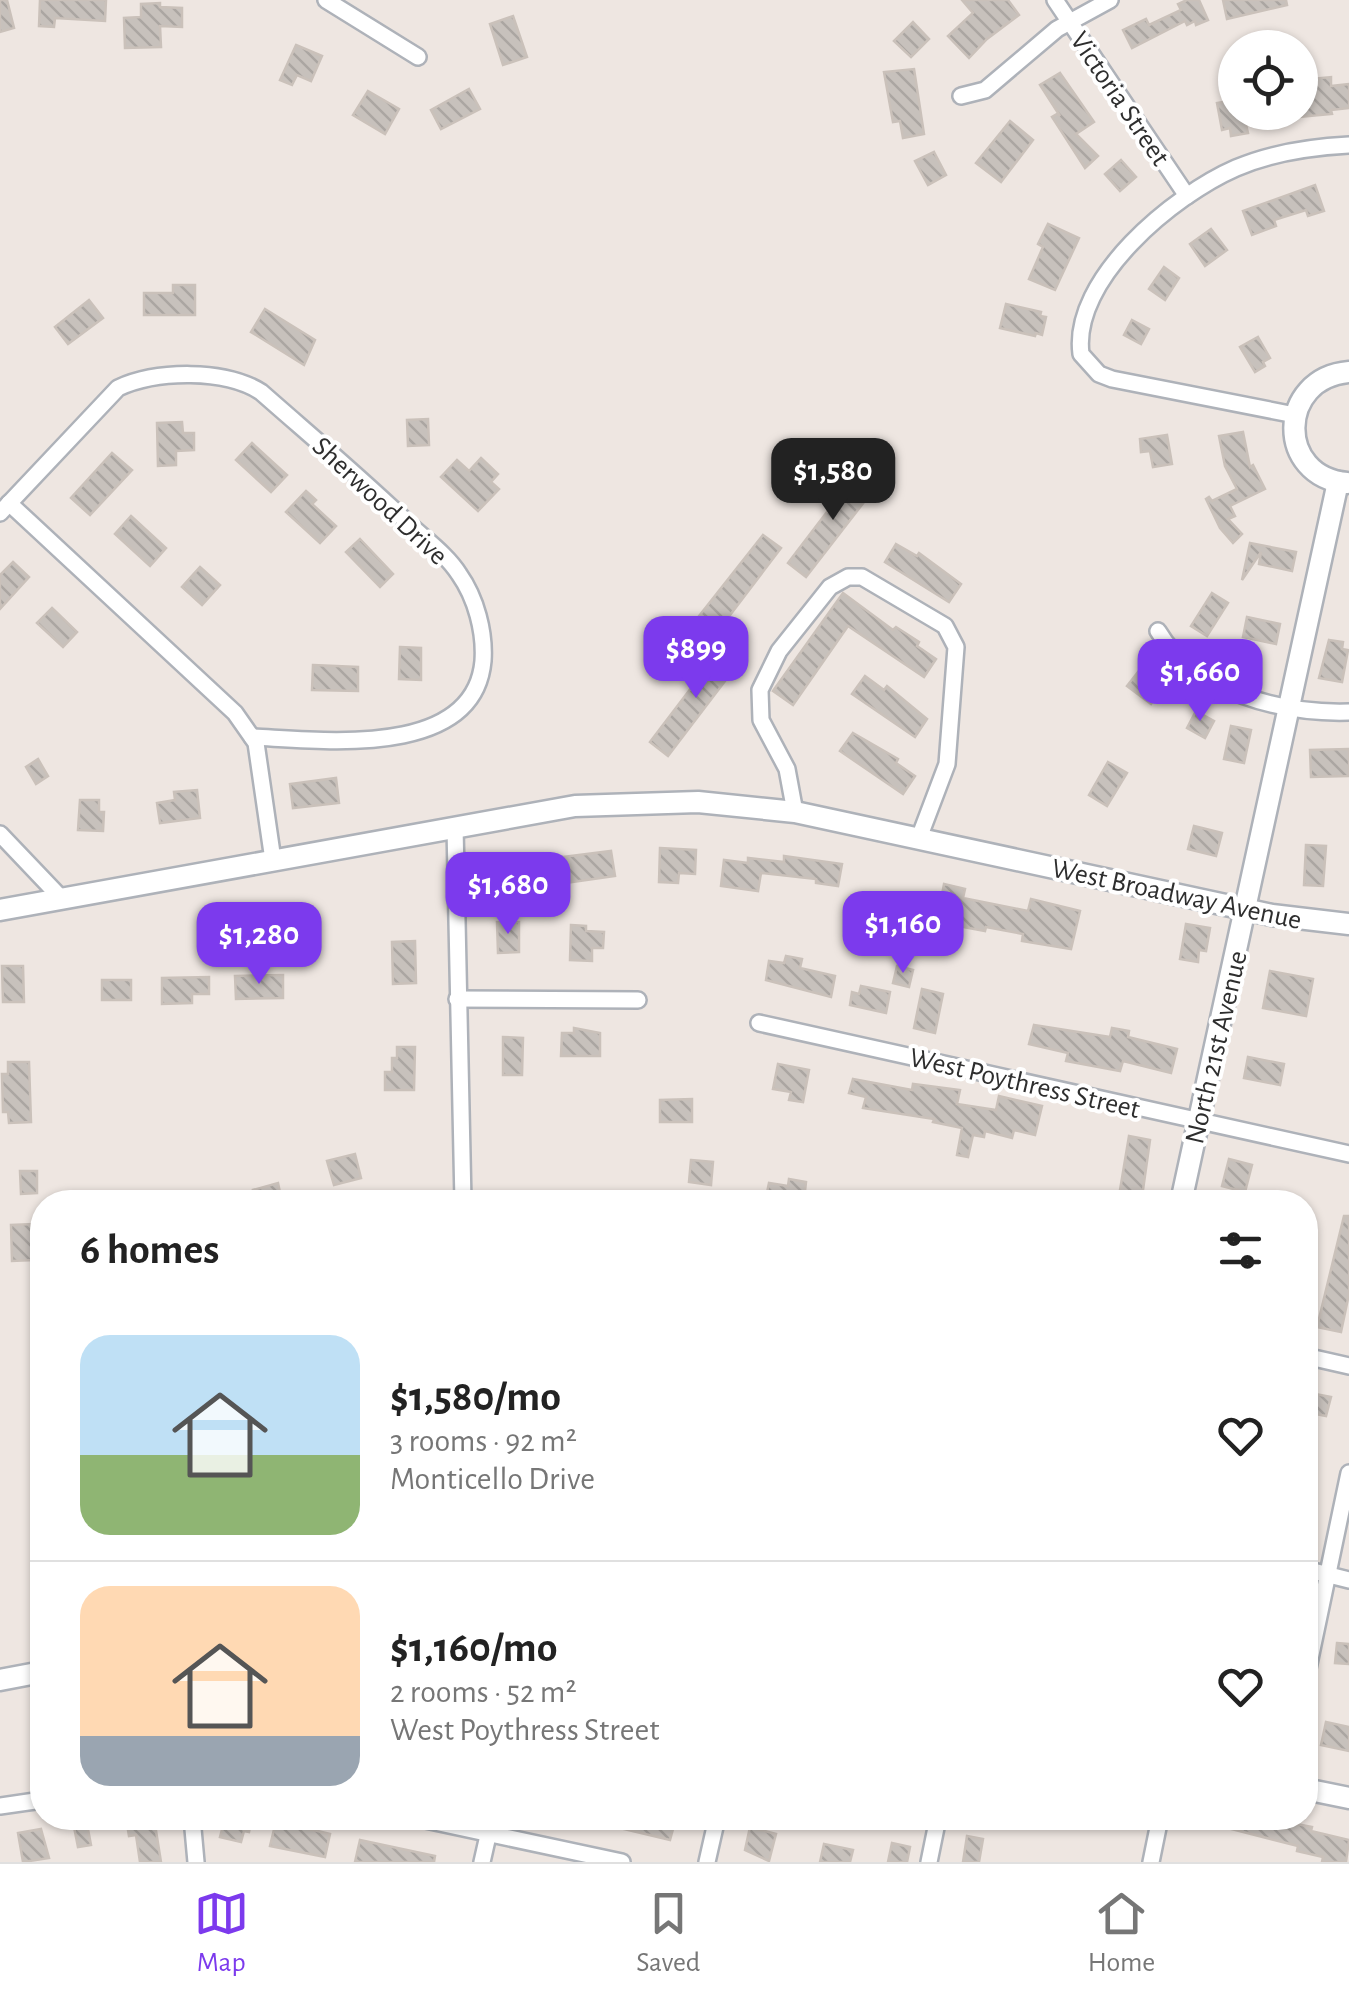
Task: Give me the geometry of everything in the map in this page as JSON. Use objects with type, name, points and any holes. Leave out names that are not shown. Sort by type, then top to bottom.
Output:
[{"type":"main road","points":[[1344,482],[1324,477],[1302,458],[1294,430],[1300,402],[1318,382],[1349,372]]},
{"type":"main road","name":"North 21st Avenue","points":[[1184,1190],[1344,482]]},
{"type":"main road","name":"West Broadway Avenue","points":[[0,910],[575,806],[698,802],[795,812],[1246,909],[1349,924]]},
{"type":"main road","points":[[0,1680],[30,1674]]},
{"type":"main road","points":[[1318,1792],[1349,1798]]},
{"type":"street","points":[[326,0],[418,57]]},
{"type":"street","name":"Victoria Street","points":[[1055,0],[1188,196]]},
{"type":"street","points":[[961,96],[985,90],[1029,50],[1070,21],[1110,0]]},
{"type":"street","points":[[1295,416],[1112,379],[1089,365],[1081,354],[1081,322],[1106,275],[1125,250],[1209,182],[1260,159],[1349,146]]},
{"type":"street","name":"Sherwood Drive","points":[[221,376],[239,380],[262,392],[457,570],[477,613],[484,656],[471,695],[447,719],[412,734],[376,739],[252,737],[235,713],[4,508],[118,388],[140,380],[221,376]]},
{"type":"street","points":[[795,812],[786,769],[762,720],[760,690],[779,651],[830,587],[848,578],[862,578],[945,626],[956,647],[949,756],[919,838]]},
{"type":"street","points":[[1158,631],[1178,660],[1226,688],[1290,707],[1349,712]]},
{"type":"street","points":[[252,737],[273,860]]},
{"type":"street","points":[[454,827],[463,1190]]},
{"type":"street","points":[[0,834],[62,898]]},
{"type":"street","points":[[457,1000],[638,1000]]},
{"type":"street","name":"West Poythress Street","points":[[759,1023],[1349,1154]]},
{"type":"street","points":[[1318,1359],[1349,1366]]},
{"type":"street","points":[[1318,1622],[1349,1473]]},
{"type":"street","points":[[1318,1572],[1349,1580]]},
{"type":"street","points":[[0,1806],[30,1802]]},
{"type":"street","points":[[193,1830],[196,1862]]},
{"type":"street","points":[[482,1862],[490,1830]]},
{"type":"street","points":[[509,1830],[622,1862]]},
{"type":"street","points":[[707,1862],[714,1830]]},
{"type":"street","points":[[929,1862],[936,1830]]},
{"type":"street","points":[[1151,1862],[1158,1830]]},
{"type":"building","points":[[0,0],[7,0],[14,28],[0,32]]},
{"type":"building","points":[[40,0],[106,0],[105,21],[55,18],[54,27],[39,26]]},
{"type":"building","points":[[962,0],[1008,0],[1019,15],[969,58],[948,36],[973,13]]},
{"type":"building","points":[[1199,0],[1208,20],[1196,25],[1195,21],[1187,25],[1185,21],[1132,48],[1123,30],[1146,19],[1149,25],[1181,10],[1178,4]]},
{"type":"building","points":[[1223,0],[1286,0],[1287,5],[1227,19]]},
{"type":"building","points":[[160,3],[160,7],[182,8],[182,27],[160,26],[161,47],[125,48],[124,18],[141,17],[141,4]]},
{"type":"building","points":[[513,16],[527,57],[503,65],[490,24]]},
{"type":"building","points":[[913,22],[929,39],[911,57],[894,41]]},
{"type":"building","points":[[296,45],[322,56],[311,81],[297,75],[292,85],[280,80]]},
{"type":"building","points":[[914,69],[924,134],[903,138],[900,121],[893,122],[884,72]]},
{"type":"building","points":[[1060,73],[1094,122],[1076,134],[1098,156],[1085,168],[1052,117],[1060,116],[1040,85]]},
{"type":"building","points":[[1331,77],[1331,86],[1349,84],[1349,108],[1318,115],[1318,78]]},
{"type":"building","points":[[469,89],[480,109],[441,129],[431,110]]},
{"type":"building","points":[[368,91],[399,109],[385,134],[353,115]]},
{"type":"building","points":[[1010,121],[1033,140],[1001,182],[976,163]]},
{"type":"building","points":[[1230,130],[1247,130],[1248,133],[1231,136]]},
{"type":"building","points":[[934,152],[946,175],[928,185],[915,161]]},
{"type":"building","points":[[1121,160],[1136,177],[1120,191],[1105,174]]},
{"type":"building","points":[[1315,185],[1324,211],[1308,216],[1306,210],[1274,220],[1276,226],[1252,235],[1243,211]]},
{"type":"building","points":[[1048,224],[1079,238],[1055,290],[1029,279]]},
{"type":"building","points":[[1211,229],[1227,250],[1205,266],[1190,244]]},
{"type":"building","points":[[1164,267],[1179,278],[1165,300],[1149,289]]},
{"type":"building","points":[[173,285],[195,285],[195,315],[144,315],[144,293],[173,293]]},
{"type":"building","points":[[89,300],[103,318],[68,344],[55,327]]},
{"type":"building","points":[[1006,304],[1041,312],[1040,316],[1046,317],[1042,335],[1000,328]]},
{"type":"building","points":[[265,309],[315,340],[304,365],[251,332]]},
{"type":"building","points":[[1132,320],[1149,329],[1141,344],[1124,335]]},
{"type":"building","points":[[1258,337],[1270,358],[1255,372],[1240,347]]},
{"type":"building","points":[[428,419],[429,445],[408,446],[407,420]]},
{"type":"building","points":[[182,422],[183,433],[194,433],[194,450],[176,451],[176,465],[158,466],[157,423]]},
{"type":"building","points":[[1243,432],[1250,467],[1253,465],[1265,489],[1230,506],[1235,516],[1228,519],[1242,534],[1233,543],[1220,528],[1206,499],[1212,501],[1237,489],[1225,466],[1219,436]]},
{"type":"building","points":[[1167,435],[1172,464],[1153,467],[1150,451],[1141,452],[1140,439]]},
{"type":"building","points":[[252,443],[287,475],[271,492],[236,460]]},
{"type":"building","points":[[112,453],[132,470],[90,515],[71,498]]},
{"type":"building","points":[[481,458],[498,474],[491,482],[499,489],[478,511],[441,477],[457,460],[469,471]]},
{"type":"building","points":[[859,470],[878,484],[806,577],[788,563]]},
{"type":"building","points":[[306,491],[316,500],[312,504],[336,526],[320,543],[286,512]]},
{"type":"building","points":[[131,516],[166,548],[150,566],[115,534]]},
{"type":"building","points":[[763,535],[781,548],[708,644],[688,630]]},
{"type":"building","points":[[360,539],[393,574],[380,587],[346,552]]},
{"type":"building","points":[[1250,543],[1296,552],[1292,571],[1259,564],[1261,552],[1242,580]]},
{"type":"building","points":[[896,544],[917,556],[919,553],[961,584],[949,602],[885,562]]},
{"type":"building","points":[[13,562],[29,577],[0,609],[0,575]]},
{"type":"building","points":[[200,567],[220,585],[202,605],[182,587]]},
{"type":"building","points":[[843,593],[893,630],[896,627],[919,642],[917,646],[936,659],[924,677],[848,626],[793,705],[773,691]]},
{"type":"building","points":[[1212,593],[1228,603],[1207,636],[1191,626]]},
{"type":"building","points":[[52,608],[77,632],[63,647],[37,623]]},
{"type":"building","points":[[1247,617],[1280,624],[1276,644],[1243,637]]},
{"type":"building","points":[[1329,640],[1343,642],[1342,649],[1348,650],[1342,682],[1319,678]]},
{"type":"building","points":[[723,646],[741,660],[668,756],[650,742]]},
{"type":"building","points":[[400,647],[421,648],[421,680],[399,679]]},
{"type":"building","points":[[313,665],[358,667],[358,691],[312,690]]},
{"type":"building","points":[[1138,672],[1161,690],[1151,704],[1127,686]]},
{"type":"building","points":[[865,676],[884,690],[887,686],[927,719],[915,737],[852,694]]},
{"type":"building","points":[[1196,711],[1214,721],[1205,738],[1187,728]]},
{"type":"building","points":[[1231,726],[1251,730],[1244,763],[1224,759]]},
{"type":"building","points":[[853,733],[898,759],[896,763],[915,776],[903,794],[840,751]]},
{"type":"building","points":[[1349,749],[1349,776],[1311,777],[1310,750]]},
{"type":"building","points":[[38,759],[48,776],[36,784],[26,767]]},
{"type":"building","points":[[1108,762],[1127,773],[1107,806],[1089,795]]},
{"type":"building","points":[[336,778],[339,803],[293,808],[290,784]]},
{"type":"building","points":[[197,790],[200,818],[160,823],[157,803],[175,800],[174,792]]},
{"type":"building","points":[[80,800],[99,800],[99,812],[104,812],[103,831],[78,830]]},
{"type":"building","points":[[1194,826],[1222,833],[1216,856],[1188,849]]},
{"type":"building","points":[[1306,845],[1326,846],[1323,886],[1304,885]]},
{"type":"building","points":[[660,848],[696,850],[695,874],[679,873],[678,883],[659,882]]},
{"type":"building","points":[[611,851],[615,876],[565,883],[562,857]]},
{"type":"building","points":[[525,855],[528,875],[492,882],[488,862]]},
{"type":"building","points":[[784,856],[842,864],[838,886],[816,883],[816,879],[761,873],[758,891],[721,886],[724,860],[784,862]]},
{"type":"building","points":[[944,884],[965,889],[963,898],[1028,911],[1031,899],[1080,911],[1071,949],[1022,941],[1023,934],[986,927],[985,931],[958,926],[956,931],[936,926]]},
{"type":"building","points":[[497,922],[519,922],[519,952],[498,953]]},
{"type":"building","points":[[1186,924],[1210,928],[1206,951],[1199,950],[1198,962],[1180,959]]},
{"type":"building","points":[[571,925],[604,932],[603,948],[592,948],[592,961],[570,960]]},
{"type":"building","points":[[415,941],[416,983],[393,984],[392,942]]},
{"type":"building","points":[[786,956],[802,959],[800,968],[835,976],[831,997],[766,980],[769,961],[784,963]]},
{"type":"building","points":[[2,966],[23,966],[24,1002],[3,1002]]},
{"type":"building","points":[[897,966],[913,970],[909,987],[893,983]]},
{"type":"building","points":[[1270,971],[1313,979],[1306,1016],[1263,1008]]},
{"type":"building","points":[[283,975],[283,998],[236,999],[235,976]]},
{"type":"building","points":[[209,977],[209,994],[192,994],[192,1003],[162,1004],[162,978]]},
{"type":"building","points":[[102,980],[131,980],[131,1000],[102,1000]]},
{"type":"building","points":[[861,986],[890,992],[886,1013],[850,1005],[852,992],[859,994]]},
{"type":"building","points":[[922,989],[943,994],[935,1033],[914,1028]]},
{"type":"building","points":[[1034,1025],[1110,1037],[1112,1028],[1129,1031],[1128,1037],[1177,1049],[1171,1073],[1123,1061],[1120,1071],[1066,1061],[1068,1053],[1029,1044]]},
{"type":"building","points":[[574,1028],[600,1033],[600,1056],[561,1056],[562,1033],[574,1033]]},
{"type":"building","points":[[503,1037],[523,1038],[522,1075],[503,1075]]},
{"type":"building","points":[[397,1047],[415,1047],[414,1090],[385,1090],[385,1072],[392,1072]]},
{"type":"building","points":[[1248,1057],[1284,1064],[1280,1085],[1244,1078]]},
{"type":"building","points":[[8,1062],[29,1062],[31,1122],[9,1123],[8,1112],[3,1112],[2,1074],[8,1074]]},
{"type":"building","points":[[778,1064],[809,1070],[803,1102],[789,1100],[791,1092],[773,1089]]},
{"type":"building","points":[[853,1079],[912,1090],[913,1084],[960,1090],[957,1104],[996,1110],[999,1096],[1042,1106],[1035,1135],[1014,1130],[1012,1138],[985,1131],[984,1137],[973,1135],[968,1157],[957,1155],[962,1128],[933,1122],[934,1119],[863,1108],[866,1097],[849,1093]]},
{"type":"building","points":[[692,1099],[692,1122],[660,1122],[660,1100]]},
{"type":"building","points":[[1129,1136],[1150,1140],[1143,1190],[1120,1190]]},
{"type":"building","points":[[355,1154],[361,1178],[334,1185],[327,1161]]},
{"type":"building","points":[[1229,1159],[1252,1165],[1246,1190],[1222,1186]]},
{"type":"building","points":[[691,1160],[713,1162],[711,1185],[689,1182]]},
{"type":"building","points":[[20,1171],[37,1171],[37,1190],[21,1194]]},
{"type":"building","points":[[789,1179],[806,1182],[805,1190],[768,1190],[769,1183],[788,1186]]},
{"type":"building","points":[[278,1183],[280,1190],[253,1190]]},
{"type":"building","points":[[1344,1216],[1349,1216],[1349,1294],[1341,1332],[1318,1327]]},
{"type":"building","points":[[30,1224],[30,1260],[12,1261],[11,1225]]},
{"type":"building","points":[[1318,1394],[1331,1397],[1326,1416],[1318,1414]]},
{"type":"building","points":[[1337,1643],[1349,1644],[1349,1664],[1335,1663]]},
{"type":"building","points":[[1326,1722],[1349,1727],[1349,1751],[1321,1745]]},
{"type":"building","points":[[41,1830],[49,1858],[23,1862],[18,1833]]},
{"type":"building","points":[[75,1830],[88,1830],[91,1845],[78,1847]]},
{"type":"building","points":[[128,1830],[156,1830],[161,1862],[140,1862],[136,1835],[129,1836]]},
{"type":"building","points":[[222,1830],[249,1830],[244,1831],[241,1842],[220,1837]]},
{"type":"building","points":[[274,1830],[330,1834],[325,1857],[270,1846]]},
{"type":"building","points":[[628,1830],[673,1830],[670,1840]]},
{"type":"building","points":[[749,1830],[776,1834],[769,1861],[745,1850]]},
{"type":"building","points":[[1235,1830],[1311,1830],[1349,1840],[1346,1862],[1322,1862],[1323,1857],[1297,1851],[1298,1846]]},
{"type":"building","points":[[967,1836],[983,1839],[979,1862],[963,1862]]},
{"type":"building","points":[[360,1840],[435,1856],[434,1862],[355,1862]]},
{"type":"building","points":[[892,1843],[910,1847],[907,1862],[888,1862]]},
{"type":"building","points":[[824,1844],[853,1850],[850,1862],[820,1862]]}]
